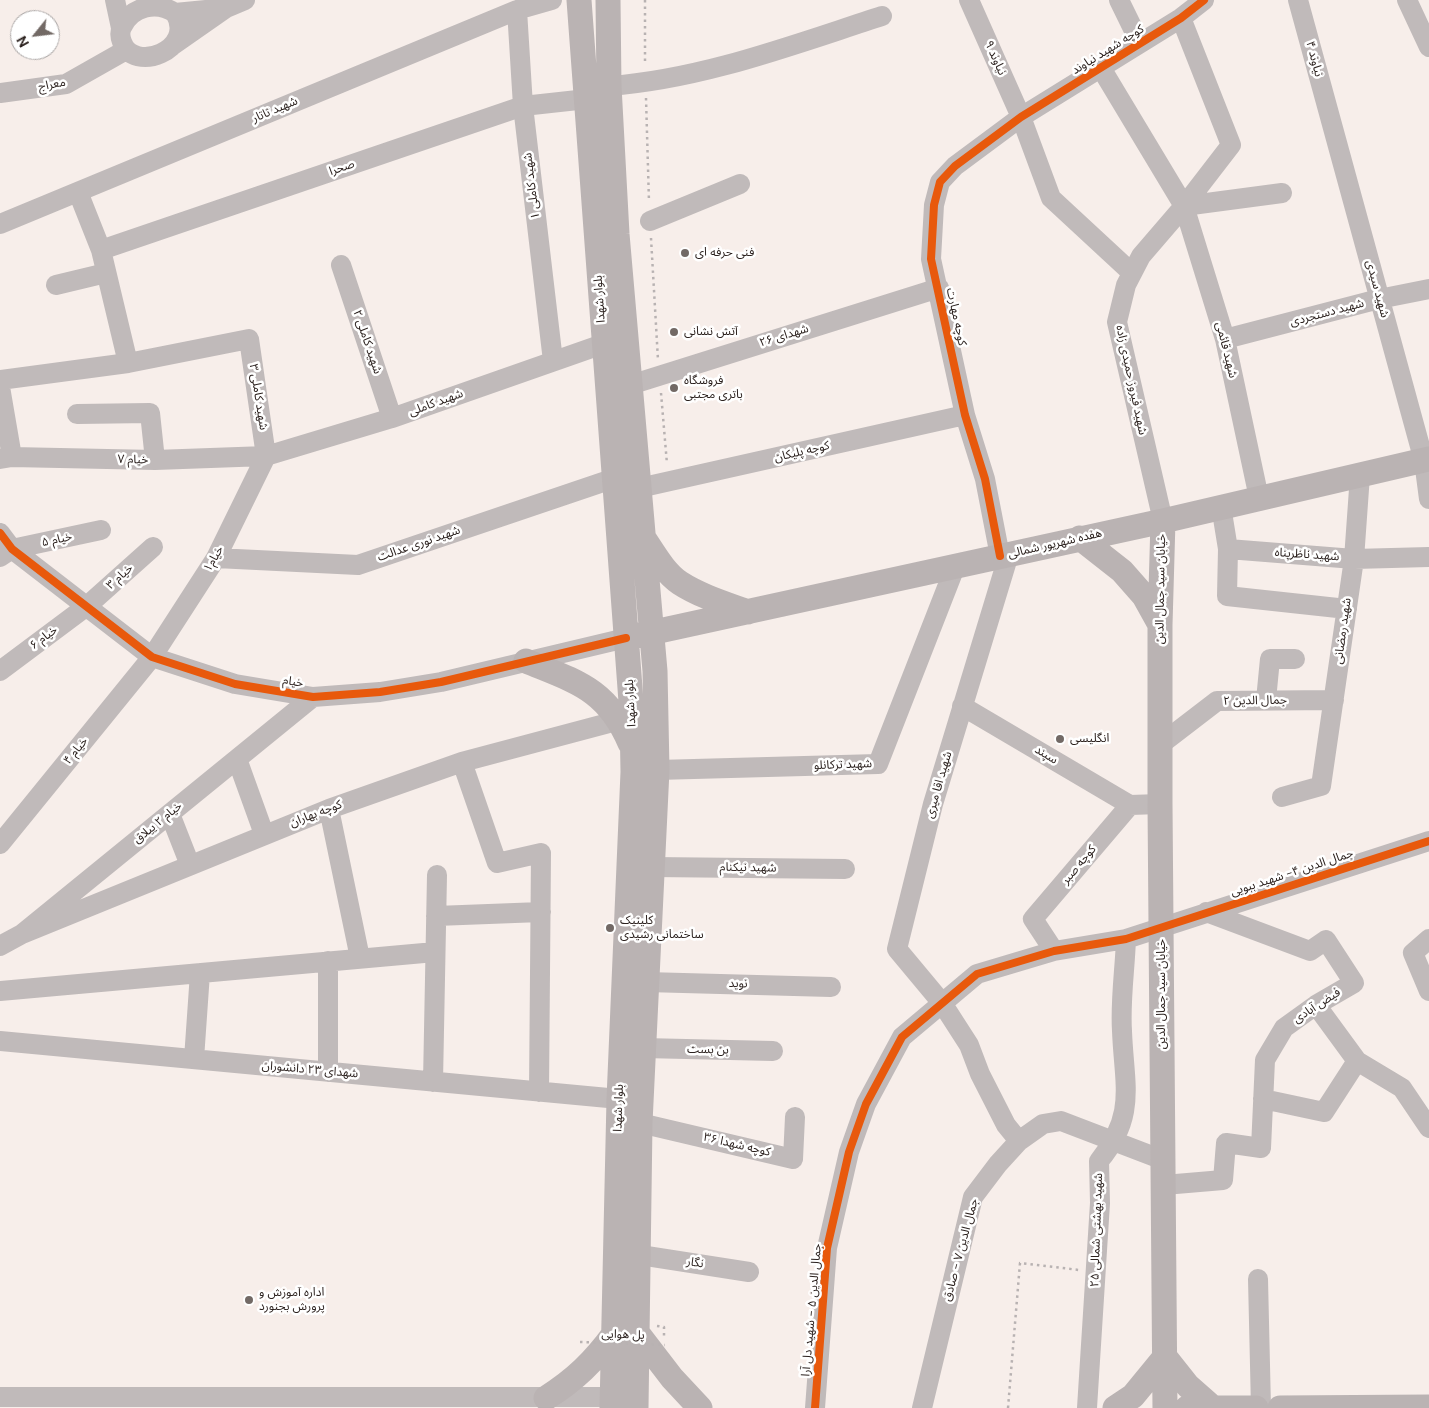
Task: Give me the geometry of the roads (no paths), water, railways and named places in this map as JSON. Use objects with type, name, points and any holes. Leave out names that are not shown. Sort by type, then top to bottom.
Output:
[{"type":"main road","name":"بلوار شهدا","points":[[578,0],[603,344],[635,733],[657,770],[640,1122],[640,1255],[636,1408]]},
{"type":"main road","name":"بلوار شهدا","points":[[608,0],[609,86],[617,234],[652,634],[635,733],[619,1099],[614,1334],[618,1404]]},
{"type":"main road","name":"هفده شهریور شمالی","points":[[626,638],[652,634],[1163,521],[1221,506],[1426,460]]},
{"type":"main road","name":"خیابان سید جمال الدین","points":[[1163,521],[1160,625],[1160,804],[1165,1408]]},
{"type":"main road","points":[[644,538],[664,567],[679,582],[704,596],[748,612]]},
{"type":"main road","points":[[1080,538],[1122,571],[1144,596],[1160,625]]},
{"type":"main road","points":[[621,568],[632,572],[646,566]]},
{"type":"main road","points":[[526,662],[579,682],[603,700],[635,733]]},
{"type":"main road","points":[[546,1398],[571,1382],[586,1369],[614,1334]]},
{"type":"main road","points":[[638,1335],[672,1378],[700,1408]]},
{"type":"main road","points":[[1116,1408],[1133,1396],[1165,1357],[1188,1386],[1214,1408]]},
{"type":"main road","points":[[1280,1408],[1429,1407]]},
{"type":"main road","points":[[1187,1408],[1256,1408]]},
{"type":"street","points":[[115,0],[121,28],[120,36],[126,50],[133,55],[148,57],[160,54],[226,8],[245,0]]},
{"type":"street","name":"شهید تاتار","points":[[0,224],[517,10],[552,0]]},
{"type":"street","name":"نیاوند ۹","points":[[969,0],[1021,117],[1051,198],[1132,273]]},
{"type":"street","points":[[1119,0],[1140,43]]},
{"type":"street","name":"کوچه شهید نیاوند","points":[[1021,117],[1181,18],[1204,0]]},
{"type":"street","name":"نیاوند ۴","points":[[1298,0],[1330,118]]},
{"type":"street","points":[[1407,0],[1429,47]]},
{"type":"street","points":[[121,28],[135,11],[159,5],[226,8]]},
{"type":"street","points":[[159,5],[181,27],[179,35],[171,47]]},
{"type":"street","name":"شهید کاملی ۱","points":[[517,10],[523,106],[553,361]]},
{"type":"street","points":[[609,86],[645,83],[734,64],[882,16]]},
{"type":"street","name":"شهید فیروز حمیدی زاده","points":[[1163,521],[1117,322],[1126,285],[1141,256],[1184,206],[1231,145],[1181,18]]},
{"type":"street","name":"معراج","points":[[0,93],[66,84],[126,50]]},
{"type":"street","name":"شهید قائمی","points":[[1100,68],[1184,206],[1225,339],[1259,498]]},
{"type":"street","name":"صحرا","points":[[101,250],[523,106],[586,98]]},
{"type":"street","name":"کوچه مهارت","points":[[1004,555],[985,479],[965,415],[931,259],[934,205],[940,182],[955,166],[1021,117]]},
{"type":"street","name":"شهید سیدی","points":[[1330,118],[1379,299],[1426,460],[1429,499]]},
{"type":"street","points":[[650,221],[740,184]]},
{"type":"street","points":[[0,380],[128,363],[101,250],[78,192]]},
{"type":"street","points":[[1184,206],[1282,193]]},
{"type":"street","name":"شهید کاملی ۲","points":[[341,265],[392,418]]},
{"type":"street","points":[[56,285],[106,273]]},
{"type":"street","name":"شهدای ۲۶","points":[[630,385],[938,288]]},
{"type":"street","name":"شهید دستجردی","points":[[1225,339],[1429,288]]},
{"type":"street","name":"شهید کاملی ۳","points":[[128,363],[249,339],[266,456]]},
{"type":"street","name":"شهید کاملی","points":[[266,456],[392,418],[603,344]]},
{"type":"street","points":[[0,387],[6,458]]},
{"type":"street","points":[[77,414],[150,412],[155,460]]},
{"type":"street","name":"کوچه پلیکان","points":[[639,488],[669,483],[965,415]]},
{"type":"street","name":"خیام ۷","points":[[6,458],[155,460],[266,456]]},
{"type":"street","name":"خیام۱","points":[[152,657],[216,558],[266,456]]},
{"type":"street","name":"شهید رمضانی","points":[[1282,797],[1321,786],[1354,558],[1360,475]]},
{"type":"street","name":"شهید نوری عدالت","points":[[216,558],[358,565],[615,478]]},
{"type":"street","points":[[1221,506],[1228,549],[1227,596],[1347,609]]},
{"type":"street","name":"خیام ۵","points":[[6,553],[101,530]]},
{"type":"street","name":"خیام","points":[[0,533],[6,553],[87,606],[152,657],[235,684],[313,697],[380,692],[442,682],[626,638]]},
{"type":"street","name":"خیام ۳","points":[[87,606],[153,547]]},
{"type":"street","name":"شهید ناظرپناه","points":[[1228,549],[1354,558],[1429,557]]},
{"type":"street","name":"شهید اقا میری","points":[[942,1003],[897,949],[933,804],[1004,555]]},
{"type":"street","name":"شهید ترکانلو","points":[[657,770],[878,764],[954,567]]},
{"type":"street","name":"خیام ۶","points":[[0,671],[87,606]]},
{"type":"street","name":"خیام ۴","points":[[0,844],[152,657]]},
{"type":"street","points":[[1266,700],[1270,659],[1295,659]]},
{"type":"street","name":"خیام ۲ ییلاق","points":[[0,946],[22,934],[313,697]]},
{"type":"street","name":"جمال الدین ۲","points":[[1161,744],[1217,701],[1334,700]]},
{"type":"street","name":"سپند","points":[[962,706],[1130,804]]},
{"type":"street","name":"کوچه بهاران","points":[[22,934],[329,808],[462,762],[635,733]]},
{"type":"street","points":[[237,759],[264,834]]},
{"type":"street","points":[[462,762],[497,863],[542,853],[539,1092]]},
{"type":"street","points":[[1130,804],[1160,804]]},
{"type":"street","name":"کوچه صبر","points":[[1054,951],[1034,919],[1130,804]]},
{"type":"street","points":[[329,808],[360,958]]},
{"type":"street","points":[[170,814],[190,864]]},
{"type":"street","name":"جمال الدین ۴- شهید ببویی","points":[[1162,926],[1429,841]]},
{"type":"street","name":"شهید نیکنام","points":[[652,867],[845,869]]},
{"type":"street","points":[[433,1082],[437,874]]},
{"type":"street","points":[[436,916],[541,912]]},
{"type":"street","name":"فیض آبادی","points":[[1164,1185],[1223,1180],[1226,1144],[1260,1148],[1265,1060],[1284,1028],[1316,1005],[1354,983],[1326,940],[1310,951],[1206,912]]},
{"type":"street","name":"جمال الدین ۵ - شهید دل آرا","points":[[815,1408],[827,1248],[849,1152],[866,1104],[902,1037],[976,974],[1054,951],[1126,939],[1162,926]]},
{"type":"street","name":"۲۵ شهید بهشتی شمالی","points":[[1087,1408],[1100,1203],[1098,1161],[1114,1143],[1124,1113],[1127,1077],[1122,1030],[1126,939]]},
{"type":"street","points":[[1429,939],[1414,953],[1429,990]]},
{"type":"street","points":[[0,991],[435,952]]},
{"type":"street","points":[[328,961],[328,1072]]},
{"type":"street","points":[[194,1059],[200,973]]},
{"type":"street","name":"نوید","points":[[646,982],[831,986]]},
{"type":"street","points":[[942,1003],[969,1045],[980,1074],[1006,1124],[1019,1141]]},
{"type":"street","points":[[1316,1005],[1357,1061],[1402,1088],[1429,1128]]},
{"type":"street","name":"شهدای ۲۳ دانشوران","points":[[0,1041],[619,1099]]},
{"type":"street","name":"بن بست","points":[[643,1048],[773,1051]]},
{"type":"street","points":[[1263,1099],[1324,1112],[1357,1061]]},
{"type":"street","name":"کوچه شهدا ۳۶","points":[[640,1122],[793,1159],[795,1117]]},
{"type":"street","name":"جمال الدین ۷ - صادق","points":[[922,1408],[973,1197],[998,1164],[1019,1141],[1042,1124],[1061,1121],[1114,1143],[1164,1160]]},
{"type":"street","name":"نگار","points":[[640,1255],[749,1272]]},
{"type":"street","points":[[1258,1279],[1261,1408]]},
{"type":"street","points":[[0,1397],[546,1398],[618,1404]]},
{"type":"place","name":"فنی حرفه ای","points":[[685,253]]},
{"type":"place","name":"آتش نشانی","points":[[674,332]]},
{"type":"place","name":"فروشگاه باتری مجتبی","points":[[674,388]]},
{"type":"place","name":"انگلیسی","points":[[1060,739]]},
{"type":"place","name":"کلینیک ساختمانی رشیدی","points":[[610,928]]},
{"type":"place","name":"اداره آموزش و پرورش بجنورد","points":[[249,1300]]}]
